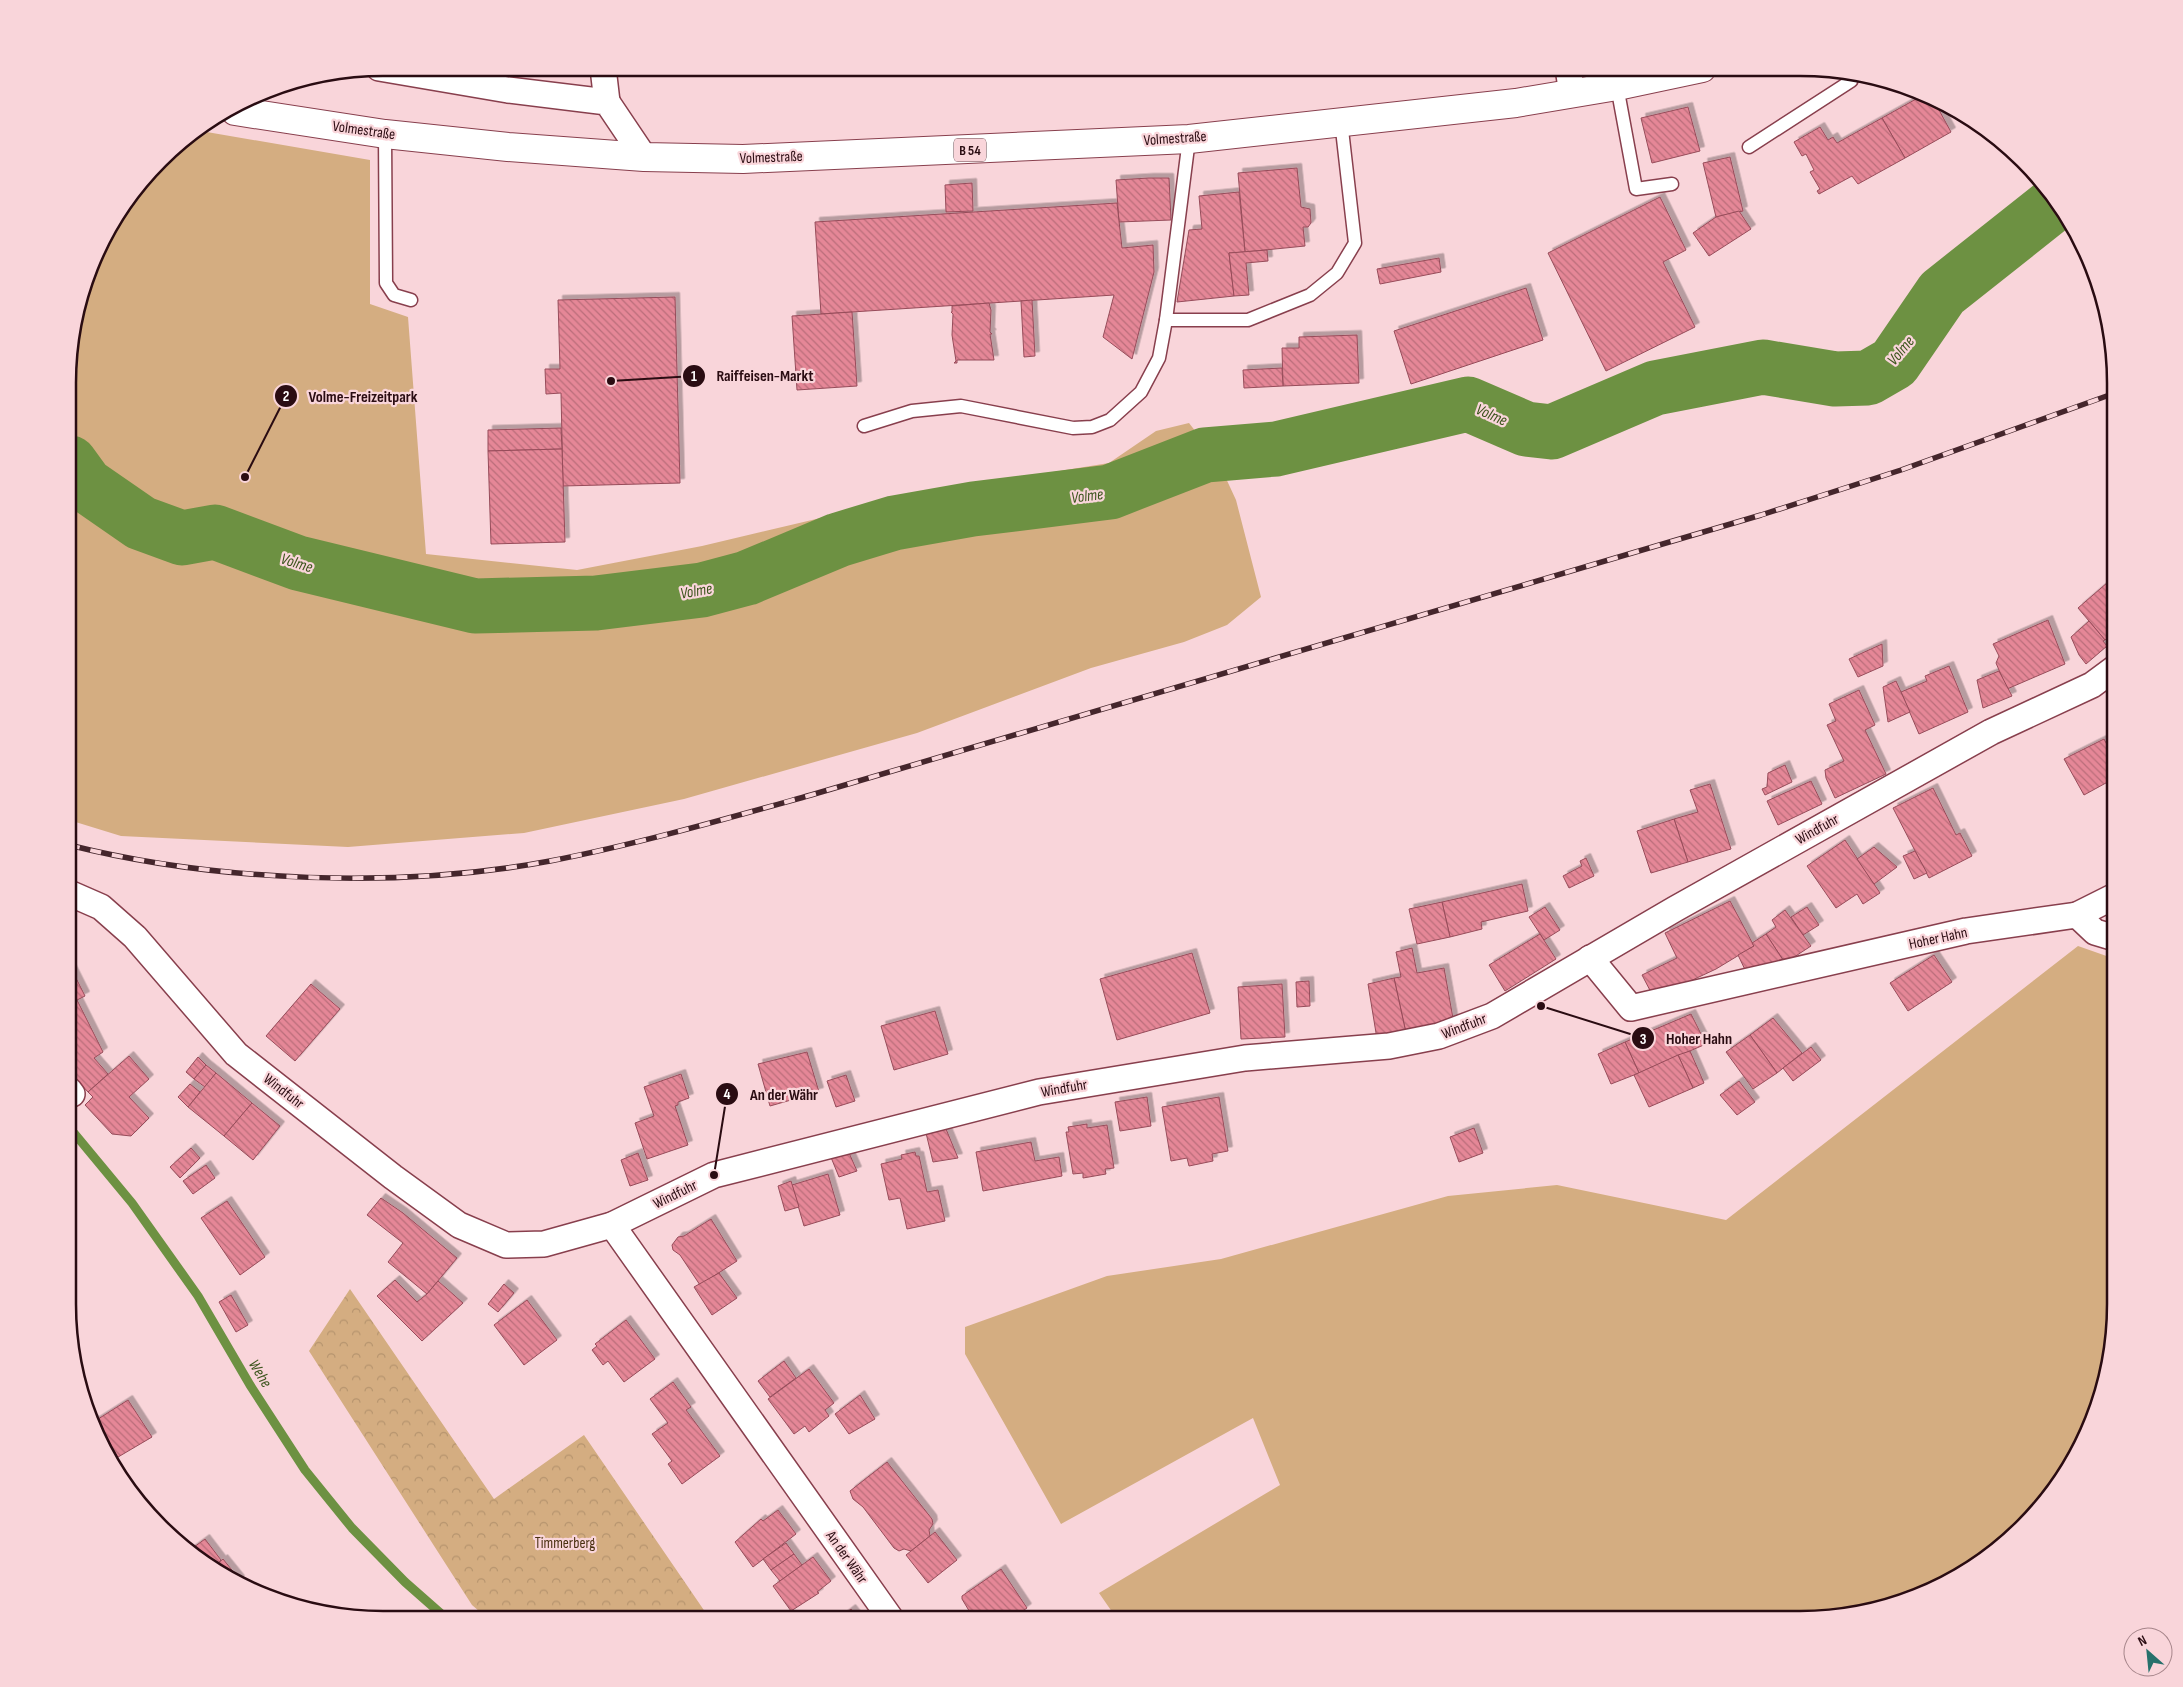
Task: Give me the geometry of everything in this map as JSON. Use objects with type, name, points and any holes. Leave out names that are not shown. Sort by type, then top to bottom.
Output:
[{"type":"main road","name":"Volmestraße","points":[[240,112],[385,134],[508,147],[644,158],[762,158],[1190,139],[1516,102],[1570,81],[1617,86],[1664,76]]},
{"type":"street","points":[[426,76],[508,90],[607,102]]},
{"type":"street","points":[[604,76],[607,102],[644,158]]},
{"type":"street","name":"Windfuhr","points":[[76,896],[101,908],[135,937],[236,1054],[393,1177],[459,1225],[506,1245],[544,1244],[612,1225],[714,1175],[1039,1092],[1245,1058],[1389,1046],[1439,1036],[1492,1016],[1590,958],[1991,732],[2092,685],[2107,674]]},
{"type":"street","name":"Hoher Hahn","points":[[1590,958],[1631,1008],[1966,931],[2076,915],[2107,900]]},
{"type":"street","points":[[2076,915],[2095,932],[2107,936]]},
{"type":"street","name":"An der Währ","points":[[612,1225],[885,1611]]},
{"type":"lane","points":[[1749,147],[1851,81]]},
{"type":"lane","points":[[1617,86],[1636,190],[1672,184]]},
{"type":"lane","points":[[1166,320],[1248,320],[1310,295],[1337,273],[1355,243],[1341,121]]},
{"type":"lane","points":[[385,134],[386,282],[394,295],[411,300]]},
{"type":"lane","points":[[864,426],[912,411],[961,406],[1073,428],[1092,427],[1110,420],[1141,392],[1159,358],[1166,320],[1190,139]]},
{"type":"green space","points":[[207,132],[370,160],[370,304],[408,317],[426,554],[577,570],[702,546],[935,491],[1109,463],[1156,431],[1189,423],[1217,459],[1236,500],[1261,597],[1227,625],[1184,642],[1091,668],[917,733],[684,799],[524,833],[348,847],[121,836],[76,822],[76,383],[79,343],[82,323],[93,285],[117,230],[152,181],[181,152]]},
{"type":"green space","points":[[2078,946],[2107,956],[2107,1304],[2101,1364],[2090,1402],[2066,1457],[2043,1491],[2017,1521],[1987,1547],[1953,1570],[1898,1594],[1860,1605],[1800,1611],[1111,1611],[1099,1593],[1280,1485],[1253,1418],[1061,1524],[965,1354],[965,1327],[1107,1276],[1221,1259],[1448,1196],[1557,1185],[1726,1220]]},
{"type":"green space","name":"Timmerberg","points":[[350,1289],[494,1499],[584,1435],[705,1611],[479,1611],[472,1605],[309,1351]]},
{"type":"building","points":[[1915,99],[1939,109],[1951,132],[1905,158],[1882,118]]},
{"type":"building","points":[[1688,107],[1700,151],[1652,163],[1641,118]]},
{"type":"building","points":[[1882,118],[1905,158],[1858,184],[1852,176],[1819,194],[1817,191],[1820,189],[1810,172],[1814,170],[1806,154],[1802,156],[1794,142],[1820,127],[1828,140],[1833,137],[1837,143]]},
{"type":"building","points":[[1730,157],[1743,211],[1716,217],[1703,163]]},
{"type":"building","points":[[1297,168],[1301,207],[1310,209],[1311,223],[1308,227],[1303,227],[1305,246],[1245,252],[1238,173]]},
{"type":"building","points":[[1169,178],[1171,220],[1119,222],[1116,180]]},
{"type":"building","points":[[972,183],[973,211],[946,212],[945,185]]},
{"type":"building","points":[[1239,192],[1245,252],[1229,253],[1234,296],[1177,302],[1189,230],[1202,229],[1199,196]]},
{"type":"building","points":[[1660,197],[1686,250],[1663,262],[1695,327],[1606,371],[1548,253]]},
{"type":"building","points":[[1117,203],[1122,248],[1153,245],[1154,272],[1132,359],[1103,337],[1114,295],[821,314],[815,222]]},
{"type":"building","points":[[1739,211],[1751,229],[1709,256],[1693,233],[1716,217]]},
{"type":"building","points":[[1267,250],[1268,261],[1246,263],[1249,295],[1234,296],[1229,253]]},
{"type":"building","points":[[1439,258],[1441,272],[1380,284],[1377,269]]},
{"type":"building","points":[[1526,288],[1543,340],[1411,384],[1394,331]]},
{"type":"building","points":[[675,297],[680,483],[563,486],[561,393],[546,394],[545,369],[560,369],[558,300]]},
{"type":"building","points":[[1032,300],[1035,356],[1024,357],[1021,301]]},
{"type":"building","points":[[989,303],[991,310],[990,332],[992,334],[990,334],[994,360],[957,360],[957,363],[954,363],[956,361],[952,335],[952,306]]},
{"type":"building","points":[[852,312],[857,386],[797,390],[792,316]]},
{"type":"building","points":[[1357,335],[1359,383],[1283,386],[1282,348],[1299,348],[1299,337]]},
{"type":"building","points":[[1282,368],[1283,386],[1244,388],[1243,370]]},
{"type":"building","points":[[561,428],[562,449],[488,451],[488,430]]},
{"type":"building","points":[[562,449],[565,542],[491,544],[488,451]]},
{"type":"building","points":[[2107,583],[2107,638],[2105,640],[2078,608]]},
{"type":"building","points":[[2048,620],[2065,664],[2007,689],[1996,663],[1999,656],[1993,644]]},
{"type":"building","points":[[2089,621],[2105,640],[2103,641],[2107,646],[2086,664],[2079,655],[2071,637]]},
{"type":"building","points":[[1882,644],[1883,666],[1858,677],[1849,659]]},
{"type":"building","points":[[1949,666],[1968,712],[1919,734],[1901,692],[1927,681],[1925,676]]},
{"type":"building","points":[[1999,671],[2012,696],[1983,708],[1977,680]]},
{"type":"building","points":[[1896,681],[1910,712],[1888,722],[1883,687]]},
{"type":"building","points":[[1859,690],[1875,725],[1865,730],[1886,774],[1835,798],[1826,778],[1825,770],[1844,761],[1827,725],[1836,721],[1829,704]]},
{"type":"building","points":[[2104,739],[2107,745],[2107,782],[2084,795],[2064,759]]},
{"type":"building","points":[[1785,765],[1792,782],[1765,795],[1762,789],[1767,787],[1768,773]]},
{"type":"building","points":[[1811,781],[1822,804],[1778,825],[1767,801]]},
{"type":"building","points":[[1710,784],[1731,849],[1688,862],[1674,819],[1698,812],[1690,790]]},
{"type":"building","points":[[1933,788],[1956,835],[1960,833],[1972,856],[1929,878],[1893,808]]},
{"type":"building","points":[[1674,819],[1688,862],[1651,873],[1637,831]]},
{"type":"building","points":[[1845,840],[1880,893],[1863,904],[1857,894],[1836,908],[1807,866]]},
{"type":"building","points":[[1874,847],[1897,867],[1874,884],[1857,859]]},
{"type":"building","points":[[1915,851],[1927,873],[1914,879],[1903,856]]},
{"type":"building","points":[[1586,858],[1594,876],[1569,888],[1563,876],[1582,866],[1580,861]]},
{"type":"building","points":[[1522,884],[1528,911],[1481,922],[1482,929],[1450,937],[1442,902]]},
{"type":"building","points":[[1730,901],[1754,946],[1716,969],[1654,998],[1642,975],[1677,958],[1665,933]]},
{"type":"building","points":[[1442,902],[1450,937],[1417,944],[1409,909]]},
{"type":"building","points":[[1545,907],[1560,930],[1544,940],[1529,917]]},
{"type":"building","points":[[1807,907],[1819,925],[1803,935],[1791,917]]},
{"type":"building","points":[[1785,910],[1811,946],[1785,963],[1766,934],[1776,927],[1772,920]]},
{"type":"building","points":[[1540,934],[1556,959],[1505,991],[1489,965]]},
{"type":"building","points":[[1766,934],[1785,963],[1749,978],[1738,955],[1754,946],[1752,943]]},
{"type":"building","points":[[1412,948],[1417,973],[1444,968],[1454,1024],[1406,1033],[1394,978],[1401,977],[1396,952]]},
{"type":"building","points":[[1192,953],[1210,1013],[1117,1040],[1100,979]]},
{"type":"building","points":[[1934,955],[1952,982],[1908,1011],[1890,983]]},
{"type":"building","points":[[76,978],[85,996],[77,1000],[103,1052],[94,1058],[108,1074],[88,1092],[76,1079]]},
{"type":"building","points":[[1394,978],[1406,1033],[1377,1039],[1368,984]]},
{"type":"building","points":[[1309,981],[1310,1006],[1297,1007],[1296,982]]},
{"type":"building","points":[[311,984],[340,1009],[295,1061],[266,1036]]},
{"type":"building","points":[[1282,984],[1285,1037],[1241,1039],[1238,987]]},
{"type":"building","points":[[935,1011],[948,1054],[894,1070],[881,1026]]},
{"type":"building","points":[[1691,1014],[1706,1044],[1639,1073],[1625,1042]]},
{"type":"building","points":[[1773,1018],[1802,1053],[1777,1073],[1750,1035]]},
{"type":"building","points":[[1750,1035],[1777,1073],[1753,1089],[1726,1052]]},
{"type":"building","points":[[1625,1042],[1639,1073],[1611,1084],[1598,1054]]},
{"type":"building","points":[[1811,1047],[1821,1060],[1793,1081],[1783,1068]]},
{"type":"building","points":[[1690,1051],[1704,1083],[1693,1088],[1678,1055]]},
{"type":"building","points":[[807,1052],[819,1092],[770,1106],[758,1064]]},
{"type":"building","points":[[1678,1055],[1693,1088],[1649,1107],[1634,1075]]},
{"type":"building","points":[[129,1056],[149,1079],[129,1097],[149,1118],[131,1136],[112,1134],[85,1105],[93,1097],[88,1092]]},
{"type":"building","points":[[198,1057],[206,1065],[194,1079],[186,1072]]},
{"type":"building","points":[[206,1065],[216,1073],[205,1087],[194,1079]]},
{"type":"building","points":[[216,1073],[252,1103],[224,1136],[188,1107]]},
{"type":"building","points":[[681,1074],[689,1098],[678,1102],[678,1105],[675,1106],[688,1145],[647,1159],[635,1123],[654,1116],[644,1087]]},
{"type":"building","points":[[846,1075],[855,1101],[836,1107],[827,1081]]},
{"type":"building","points":[[1739,1081],[1755,1102],[1737,1115],[1720,1095]]},
{"type":"building","points":[[190,1084],[200,1092],[188,1107],[178,1097]]},
{"type":"building","points":[[1147,1097],[1151,1126],[1120,1131],[1115,1102]]},
{"type":"building","points":[[1219,1097],[1228,1151],[1212,1154],[1213,1161],[1189,1166],[1187,1158],[1171,1161],[1162,1107]]},
{"type":"building","points":[[252,1103],[280,1126],[253,1160],[224,1136]]},
{"type":"building","points":[[1087,1124],[1087,1128],[1107,1125],[1114,1168],[1105,1169],[1106,1174],[1083,1178],[1083,1173],[1073,1174],[1066,1132],[1069,1132],[1068,1127]]},
{"type":"building","points":[[1474,1128],[1483,1153],[1459,1162],[1450,1137]]},
{"type":"building","points":[[946,1129],[958,1158],[933,1162],[926,1133]]},
{"type":"building","points":[[1031,1142],[1035,1161],[1059,1157],[1062,1176],[983,1191],[976,1152]]},
{"type":"building","points":[[846,1146],[857,1171],[839,1177],[828,1150]]},
{"type":"building","points":[[191,1148],[200,1158],[180,1178],[170,1167]]},
{"type":"building","points":[[915,1152],[916,1156],[919,1156],[927,1192],[938,1190],[945,1221],[907,1229],[900,1198],[889,1200],[881,1164],[902,1159],[901,1155]]},
{"type":"building","points":[[638,1153],[648,1180],[630,1186],[621,1160]]},
{"type":"building","points":[[206,1165],[215,1178],[193,1194],[183,1181]]},
{"type":"building","points":[[828,1174],[840,1215],[804,1226],[792,1185]]},
{"type":"building","points":[[791,1181],[799,1207],[785,1211],[778,1186]]},
{"type":"building","points":[[381,1198],[403,1213],[457,1258],[427,1294],[388,1262],[403,1243],[367,1215]]},
{"type":"building","points":[[227,1201],[265,1257],[240,1275],[201,1218]]},
{"type":"building","points":[[711,1219],[737,1261],[700,1285],[680,1255],[673,1250],[672,1245],[678,1237],[684,1236]]},
{"type":"building","points":[[719,1273],[737,1298],[712,1315],[694,1287]]},
{"type":"building","points":[[395,1280],[417,1302],[438,1281],[463,1303],[422,1341],[377,1296]]},
{"type":"building","points":[[504,1284],[514,1293],[498,1312],[488,1304]]},
{"type":"building","points":[[231,1295],[248,1325],[236,1332],[219,1302]]},
{"type":"building","points":[[527,1300],[557,1340],[524,1365],[494,1325]]},
{"type":"building","points":[[626,1320],[655,1359],[624,1382],[608,1361],[603,1365],[592,1350],[597,1346],[595,1344]]},
{"type":"building","points":[[784,1361],[796,1378],[770,1397],[758,1381]]},
{"type":"building","points":[[809,1369],[834,1403],[825,1410],[829,1416],[809,1432],[805,1426],[794,1434],[768,1399]]},
{"type":"building","points":[[673,1382],[691,1407],[686,1410],[720,1456],[682,1484],[668,1464],[672,1461],[652,1434],[668,1423],[650,1399]]},
{"type":"building","points":[[860,1395],[875,1419],[849,1434],[835,1414]]},
{"type":"building","points":[[128,1400],[152,1437],[117,1457],[99,1418]]},
{"type":"building","points":[[887,1462],[932,1519],[933,1524],[929,1530],[930,1536],[911,1551],[904,1549],[899,1551],[894,1548],[863,1507],[853,1499],[850,1491]]},
{"type":"building","points":[[778,1510],[796,1534],[753,1567],[735,1542],[761,1519],[763,1521]]},
{"type":"building","points":[[935,1532],[957,1560],[928,1583],[906,1555]]},
{"type":"building","points":[[205,1539],[221,1560],[218,1563],[195,1546]]},
{"type":"building","points":[[786,1543],[794,1554],[771,1570],[763,1559]]},
{"type":"building","points":[[794,1554],[802,1565],[780,1581],[771,1570]]},
{"type":"building","points":[[813,1557],[831,1581],[817,1592],[819,1593],[791,1611],[773,1586]]},
{"type":"building","points":[[223,1559],[233,1572],[230,1570],[219,1563]]},
{"type":"building","points":[[1001,1569],[1027,1608],[1023,1611],[969,1611],[962,1596]]},
{"type":"waterway","name":"Volme","points":[[76,471],[86,485],[141,523],[182,538],[215,532],[298,563],[475,606],[596,603],[702,590],[747,578],[838,540],[894,523],[973,509],[1110,492],[1205,455],[1276,449],[1468,404],[1526,429],[1552,432],[1655,388],[1763,367],[1835,379],[1868,378],[1894,363],[1942,293],[2051,207]]},
{"type":"waterway","name":"Wehe","points":[[76,1135],[132,1203],[198,1296],[250,1385],[305,1470],[352,1528],[405,1582],[438,1611]]},
{"type":"railway","points":[[76,846],[185,867],[247,874],[371,878],[433,876],[493,870],[550,861],[616,847],[811,795],[1761,515],[1901,470],[2107,396]]},
{"type":"place","name":"Raiffeisen-Markt","points":[[611,381]]},
{"type":"place","name":"Volme-Freizeitpark","points":[[245,477]]},
{"type":"place","name":"Hoher Hahn","points":[[1541,1006]]},
{"type":"place","name":"An der Währ","points":[[714,1175]]}]
